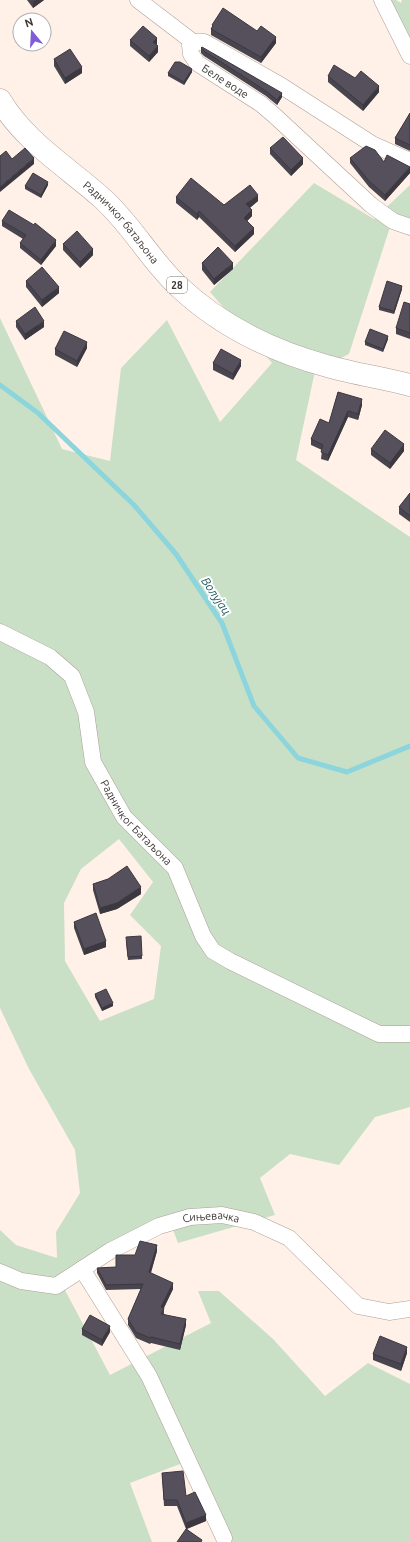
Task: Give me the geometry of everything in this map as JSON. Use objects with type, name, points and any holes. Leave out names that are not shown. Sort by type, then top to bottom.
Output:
[{"type":"main road","name":"Радничког батаљона","points":[[0,100],[9,116],[27,136],[102,198],[117,213],[133,231],[156,262],[178,286],[222,320],[248,336],[304,359],[350,372],[410,385]]},
{"type":"street","points":[[138,0],[193,42]]},
{"type":"street","points":[[382,0],[410,56]]},
{"type":"street","name":"Беле воде","points":[[410,161],[372,144],[280,85],[204,42],[193,42],[190,45],[193,59],[197,63],[261,104],[371,206],[393,221],[410,227]]},
{"type":"street","name":"Радничког Батаљона","points":[[0,632],[50,657],[72,676],[86,712],[93,762],[124,817],[175,868],[203,936],[212,951],[379,1034],[410,1034]]},
{"type":"street","name":"Сињевачка","points":[[0,1272],[21,1281],[56,1286],[110,1251],[158,1226],[190,1217],[222,1215],[254,1222],[288,1238],[358,1306],[389,1312],[410,1309]]},
{"type":"street","points":[[82,1270],[149,1376],[224,1538]]},
{"type":"green space","points":[[379,0],[396,0],[401,3],[402,0],[410,0],[410,49]]},
{"type":"green space","points":[[314,183],[374,219],[410,185],[410,221],[391,224],[349,354],[315,371],[296,460],[410,537],[410,1107],[375,1117],[339,1165],[290,1154],[260,1178],[275,1215],[178,1243],[168,1216],[58,1277],[110,1375],[211,1323],[198,1291],[219,1291],[273,1339],[325,1396],[368,1363],[410,1384],[410,1542],[220,1542],[180,1464],[130,1483],[152,1542],[0,1542],[0,1230],[16,1245],[57,1258],[56,1232],[80,1193],[75,1150],[29,1069],[0,1008],[0,318],[62,449],[110,461],[121,368],[167,320],[220,422],[272,363],[210,292]],"holes":[[[119,839],[153,882],[130,915],[161,946],[154,999],[100,1021],[65,961],[64,903],[81,869]]]},
{"type":"building","points":[[223,8],[257,31],[261,26],[276,37],[261,57],[211,29]]},
{"type":"building","points":[[143,26],[157,38],[153,42],[158,46],[149,56],[130,40]]},
{"type":"building","points":[[202,47],[282,93],[277,100],[266,91],[204,51],[201,48]]},
{"type":"building","points":[[70,49],[82,67],[65,78],[54,59]]},
{"type":"building","points":[[175,62],[180,62],[192,69],[184,82],[168,73]]},
{"type":"building","points":[[334,65],[355,78],[361,71],[379,86],[363,105],[328,76]]},
{"type":"building","points":[[410,113],[410,145],[395,138]]},
{"type":"building","points":[[283,137],[303,158],[291,170],[270,148]]},
{"type":"building","points":[[366,146],[375,150],[384,162],[387,155],[410,167],[385,195],[369,181],[350,158]]},
{"type":"building","points":[[25,148],[34,158],[0,187],[0,156],[6,151],[12,159]]},
{"type":"building","points":[[33,173],[48,182],[41,195],[25,186]]},
{"type":"building","points":[[191,178],[224,205],[250,185],[258,195],[246,204],[252,210],[244,218],[254,228],[235,246],[199,211],[197,214],[176,197]]},
{"type":"building","points":[[9,210],[34,225],[35,223],[56,240],[41,260],[20,243],[26,235],[2,221]]},
{"type":"building","points":[[77,231],[93,249],[80,262],[63,244]]},
{"type":"building","points":[[218,247],[233,263],[214,279],[202,263]]},
{"type":"building","points":[[42,267],[59,287],[42,300],[26,281]]},
{"type":"building","points":[[387,281],[402,286],[394,311],[379,307]]},
{"type":"building","points":[[404,302],[410,304],[410,333],[396,328]]},
{"type":"building","points":[[35,307],[44,321],[25,334],[16,321]]},
{"type":"building","points":[[370,329],[388,336],[383,349],[365,342]]},
{"type":"building","points":[[64,331],[87,342],[77,361],[55,349]]},
{"type":"building","points":[[221,349],[241,360],[233,374],[213,363]]},
{"type":"building","points":[[338,392],[362,399],[358,414],[348,411],[328,455],[321,452],[323,445],[311,439],[320,419],[329,423]]},
{"type":"building","points":[[385,430],[404,444],[390,463],[371,449]]},
{"type":"building","points":[[410,493],[410,516],[399,507]]},
{"type":"building","points":[[127,866],[141,887],[117,903],[100,908],[93,884],[108,879]]},
{"type":"building","points":[[96,913],[106,941],[84,949],[74,922]]},
{"type":"building","points":[[141,936],[142,956],[128,957],[126,937]]},
{"type":"building","points":[[106,989],[113,1003],[102,1008],[95,994]]},
{"type":"building","points":[[140,1241],[157,1245],[149,1272],[173,1283],[161,1307],[164,1308],[161,1314],[186,1319],[180,1344],[150,1338],[136,1332],[128,1319],[143,1284],[106,1285],[97,1268],[116,1267],[116,1255],[135,1255]]},
{"type":"building","points":[[90,1315],[110,1326],[102,1340],[82,1329]]},
{"type":"building","points":[[380,1336],[407,1347],[401,1364],[373,1354]]},
{"type":"building","points":[[183,1471],[186,1496],[195,1492],[206,1515],[186,1523],[177,1500],[164,1500],[162,1473]]},
{"type":"building","points":[[186,1529],[202,1540],[201,1542],[177,1542]]},
{"type":"waterway","name":"Волујац","points":[[0,385],[38,413],[134,505],[176,554],[222,623],[254,706],[298,758],[347,772],[410,746]]}]
